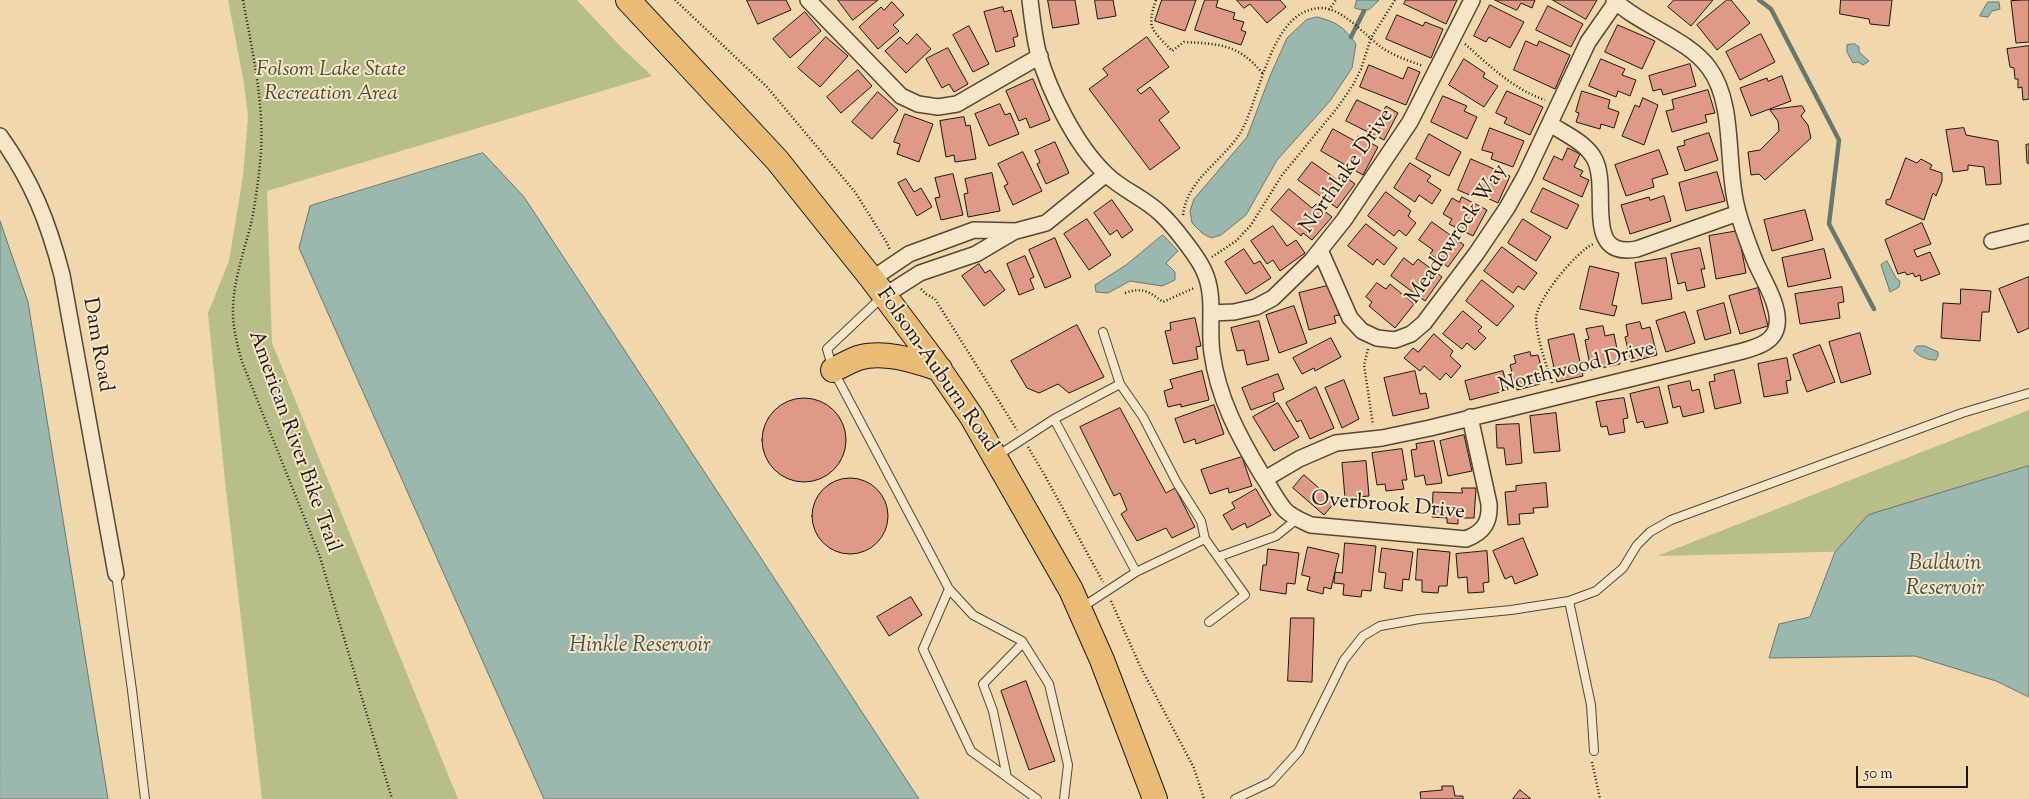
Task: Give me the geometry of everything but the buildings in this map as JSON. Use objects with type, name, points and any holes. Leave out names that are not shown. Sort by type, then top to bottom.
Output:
[{"type":"main road","name":"Folsom-Auburn Road","points":[[628,0],[777,160],[878,287],[940,369],[972,417],[1080,609],[1102,660],[1155,799]]},
{"type":"main road","points":[[833,370],[859,358],[882,356],[918,362],[940,369]]},
{"type":"street","points":[[808,0],[887,83],[901,96],[918,104],[938,107],[957,104],[1040,56]]},
{"type":"street","name":"Overbrook Drive","points":[[1030,0],[1040,56],[1050,85],[1063,113],[1080,141],[1106,174],[1162,214],[1201,264],[1208,281],[1212,351],[1222,396],[1231,419],[1265,479],[1286,510],[1298,519],[1311,525],[1466,539],[1477,534],[1485,526],[1489,509],[1470,418]]},
{"type":"street","name":"Northlake Drive","points":[[1211,313],[1234,312],[1256,307],[1273,298],[1312,260],[1362,195],[1410,122],[1472,0]]},
{"type":"street","name":"Meadowrock Way","points":[[1320,250],[1350,318],[1362,331],[1377,338],[1395,340],[1411,334],[1424,323],[1476,254],[1507,208],[1525,176],[1588,42],[1615,1]]},
{"type":"street","name":"Northwood Drive","points":[[1265,479],[1320,449],[1336,444],[1375,439],[1470,418],[1743,351],[1761,345],[1771,339],[1777,329],[1778,317],[1754,259],[1738,213],[1731,176],[1724,106],[1719,85],[1708,67],[1693,52],[1615,1]]},
{"type":"street","points":[[1550,124],[1585,147],[1594,158],[1600,172],[1602,189],[1601,227],[1605,239],[1613,247],[1625,251],[1637,248],[1738,213]]},
{"type":"street","name":"Dam Road","points":[[0,136],[25,174],[43,211],[52,236],[62,275],[116,574]]},
{"type":"street","points":[[878,287],[909,254],[974,230],[1016,230],[1046,223],[1106,174]]},
{"type":"street","points":[[878,287],[976,254],[1016,230]]},
{"type":"street","points":[[1992,241],[2029,232]]},
{"type":"lane","points":[[878,287],[827,349],[833,370],[949,589],[973,615],[1023,643],[1049,684],[1068,765],[1064,799]]},
{"type":"lane","points":[[1103,332],[1120,384],[1143,417],[1177,483],[1201,521],[1205,539],[1245,595],[1209,622]]},
{"type":"lane","points":[[995,457],[1054,419],[1120,384]]},
{"type":"lane","points":[[1235,799],[1270,782],[1298,751],[1344,660],[1363,636],[1380,626],[1419,619],[1511,610],[1569,600],[1596,591],[1623,568],[1637,545],[1650,532],[1671,520],[1962,413],[2029,393]]},
{"type":"lane","points":[[1054,419],[1136,572]]},
{"type":"lane","points":[[1218,557],[1276,536],[1298,519]]},
{"type":"lane","points":[[1080,609],[1136,572],[1205,539]]},
{"type":"lane","points":[[116,574],[145,799]]},
{"type":"lane","points":[[949,589],[923,649],[971,750],[1036,799]]},
{"type":"lane","points":[[1569,600],[1591,705],[1594,751]]},
{"type":"lane","points":[[1007,777],[984,684],[1023,643]]},
{"type":"path","name":"American River Bike Trail","points":[[243,0],[257,76],[261,121],[261,150],[256,195],[234,289],[233,317],[235,335],[242,362],[320,557],[392,799]]},
{"type":"path","points":[[675,0],[767,87],[855,192],[888,244]]},
{"type":"path","points":[[1156,0],[1150,19],[1154,31],[1172,51],[1184,42],[1207,43],[1239,51],[1253,62],[1263,74]]},
{"type":"path","points":[[1329,10],[1336,0]]},
{"type":"path","points":[[1201,264],[1236,241],[1251,225],[1282,175],[1338,107],[1353,86],[1361,69],[1371,38],[1395,0]]},
{"type":"path","points":[[1187,222],[1183,214],[1186,201],[1200,176],[1238,136],[1246,121],[1276,43],[1290,24],[1306,11],[1323,8],[1336,12],[1381,47],[1402,58],[1436,70]]},
{"type":"path","points":[[1454,35],[1503,78],[1531,96],[1559,105]]},
{"type":"path","points":[[1556,396],[1539,337],[1536,317],[1545,297],[1567,265],[1587,247],[1605,239]]},
{"type":"path","points":[[1208,249],[1215,255]]},
{"type":"path","points":[[1125,293],[1138,289],[1143,290],[1163,302],[1208,281]]},
{"type":"path","points":[[935,299],[1044,474],[1094,564],[1140,666],[1194,768],[1204,799]]},
{"type":"path","points":[[1372,336],[1364,365],[1375,439]]},
{"type":"green space","name":"Folsom Lake State Recreation Area","points":[[228,0],[577,0],[620,46],[652,76],[267,191],[272,343],[458,799],[262,799],[225,481],[208,313],[229,261],[243,176],[248,117],[244,83]]},
{"type":"green space","points":[[2029,410],[2029,547],[1657,556]]},
{"type":"water","points":[[1357,0],[1379,0],[1371,8],[1363,10],[1355,8]]},
{"type":"water","points":[[1988,2],[1999,2],[2000,9],[1992,11],[1988,17],[1980,16]]},
{"type":"water","points":[[1317,17],[1340,26],[1356,44],[1352,68],[1330,101],[1277,160],[1246,215],[1221,235],[1211,238],[1202,233],[1192,223],[1190,211],[1194,199],[1247,137],[1270,76],[1287,38],[1306,20]]},
{"type":"water","points":[[1855,44],[1859,47],[1859,52],[1869,61],[1863,65],[1858,62],[1853,63],[1847,52],[1847,45]]},
{"type":"water","name":"Hinkle Reservoir","points":[[483,153],[524,197],[919,799],[544,799],[299,248],[310,206]]},
{"type":"water","points":[[0,221],[28,302],[108,799],[0,799]]},
{"type":"water","points":[[1163,235],[1178,251],[1166,263],[1175,272],[1175,280],[1162,286],[1130,281],[1108,293],[1096,292],[1095,285],[1126,265]]},
{"type":"water","points":[[1887,261],[1896,278],[1900,281],[1899,287],[1890,292],[1881,265]]},
{"type":"water","points":[[1917,346],[1925,346],[1938,352],[1936,360],[1927,359],[1919,355],[1914,351]]},
{"type":"water","name":"Baldwin Reservoir","points":[[2029,466],[2029,697],[1996,681],[1915,656],[1769,658],[1779,624],[1810,617],[1835,552],[1868,515]]},
{"type":"waterway","points":[[1759,0],[1771,9],[1839,140],[1829,224],[1874,309]]},
{"type":"waterway","points":[[1351,37],[1364,11]]}]
